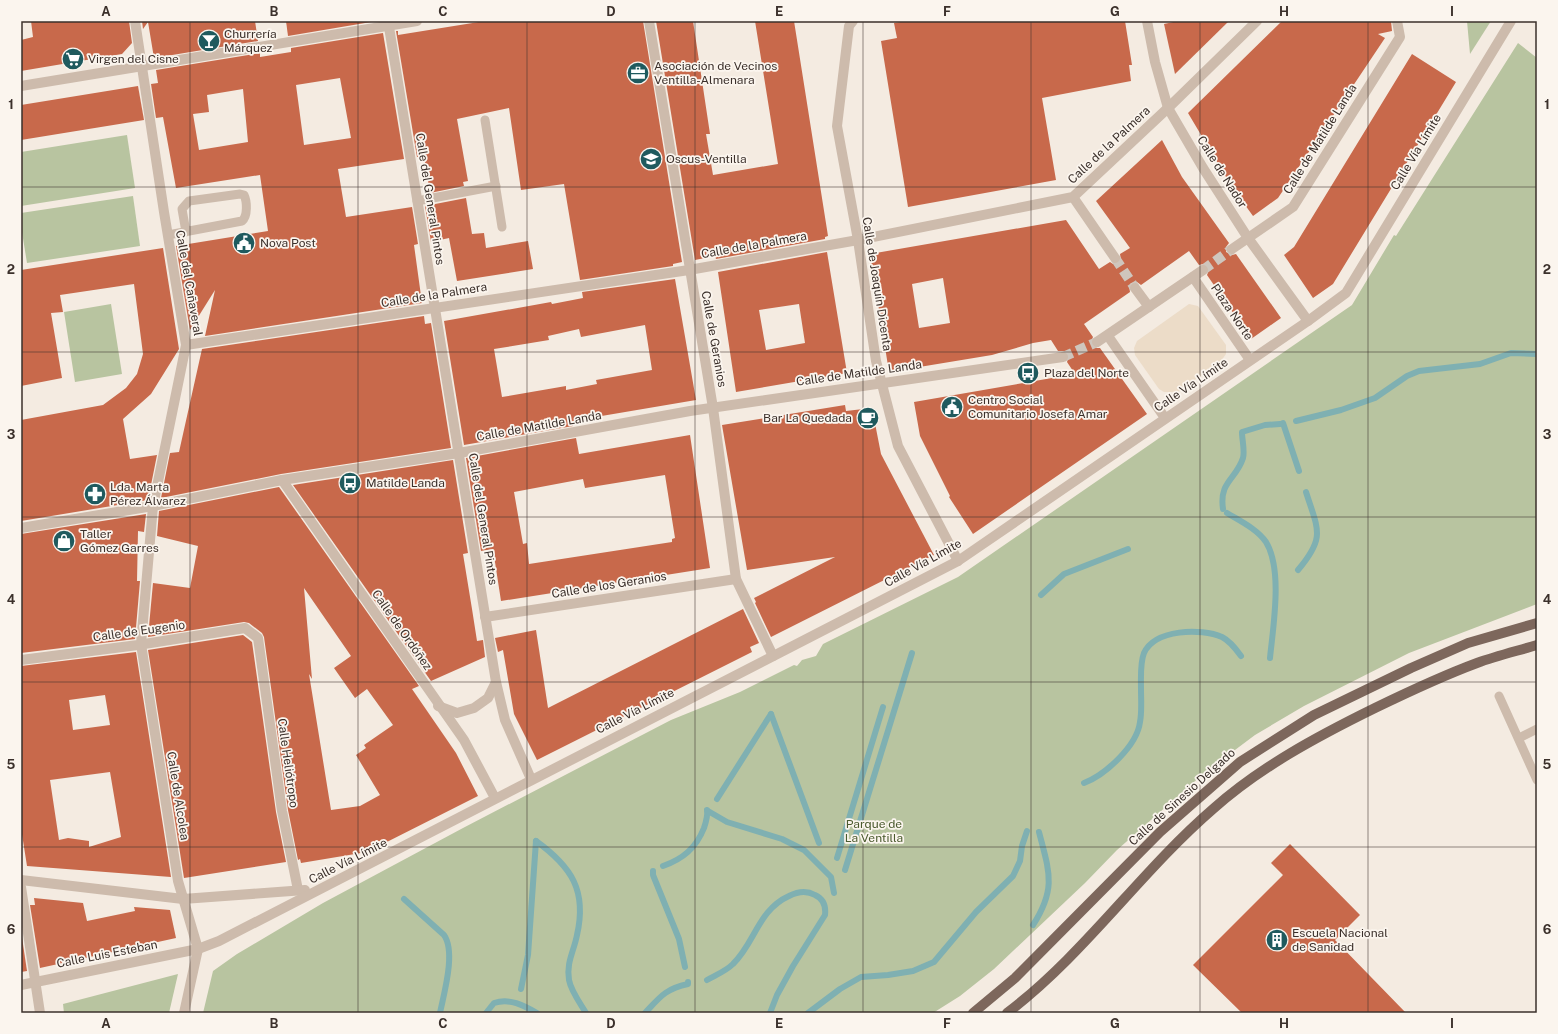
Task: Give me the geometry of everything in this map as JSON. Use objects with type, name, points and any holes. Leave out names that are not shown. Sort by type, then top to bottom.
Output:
[{"type":"main road","name":"Calle de Sinesio Delgado","points":[[973,1013],[1015,978],[1160,832],[1240,762],[1314,715],[1411,668],[1468,643],[1537,623]]},
{"type":"main road","points":[[1007,1013],[1026,999],[1074,951],[1173,846],[1202,819],[1252,778],[1324,733],[1414,689],[1478,662],[1537,645]]},
{"type":"street","name":"Calle del Cañaveral","points":[[135,21],[186,345],[152,506],[141,644]]},
{"type":"street","points":[[21,86],[388,23],[417,21]]},
{"type":"street","name":"Calle de Geranios","points":[[649,21],[713,408],[736,579],[773,656]]},
{"type":"street","name":"Calle de Joaquín Dicenta","points":[[853,21],[849,26],[837,126],[858,240],[876,361],[898,446],[958,561]]},
{"type":"street","name":"Calle de Nador","points":[[1147,21],[1155,62],[1168,108],[1203,168],[1248,238],[1308,321]]},
{"type":"street","name":"Calle de la Palmera","points":[[186,345],[689,270],[858,240],[1073,197],[1168,108],[1257,21]]},
{"type":"street","name":"Calle de Matilde Landa","points":[[1232,249],[1293,207],[1400,37],[1397,21]]},
{"type":"street","name":"Calle Vía Límite","points":[[198,949],[219,941],[319,890],[531,779],[958,561],[1308,321],[1346,293],[1511,21]]},
{"type":"street","name":"Calle del General Pintos","points":[[388,23],[496,682],[506,720],[531,779]]},
{"type":"street","points":[[1073,197],[1114,258]]},
{"type":"street","points":[[1097,342],[1108,336],[1203,270]]},
{"type":"street","name":"Plaza Norte","points":[[1193,277],[1250,360]]},
{"type":"street","points":[[1135,288],[1149,307]]},
{"type":"street","points":[[1108,336],[1165,418]]},
{"type":"street","name":"Calle de Matilde Landa","points":[[21,528],[152,506],[282,480],[459,453],[713,408],[882,382],[1063,358]]},
{"type":"street","name":"Calle de Ordóñez","points":[[282,480],[438,706],[464,740],[495,798]]},
{"type":"street","name":"Calle de los Geranios","points":[[485,617],[736,579]]},
{"type":"street","name":"Calle de Eugenio","points":[[21,660],[245,628],[258,638]]},
{"type":"street","name":"Calle Heliótropo","points":[[258,638],[282,811],[298,890]]},
{"type":"street","name":"Calle de Alcolea","points":[[141,644],[178,881],[198,949]]},
{"type":"street","points":[[438,706],[457,713],[474,708],[488,698],[496,682]]},
{"type":"street","points":[[21,880],[183,898],[298,890],[319,890]]},
{"type":"street","points":[[21,887],[40,1013]]},
{"type":"street","points":[[184,1013],[198,949]]},
{"type":"street","name":"Calle Luis Esteban","points":[[21,985],[198,949]]},
{"type":"lane","points":[[485,120],[502,227]]},
{"type":"lane","points":[[417,201],[496,186]]},
{"type":"lane","points":[[168,235],[186,232],[242,221],[246,215],[244,195],[240,194],[189,200],[182,209],[186,232]]},
{"type":"lane","points":[[1499,696],[1537,780]]},
{"type":"lane","points":[[1519,738],[1537,729]]},
{"type":"green space","points":[[1467,21],[1491,21],[1470,54]]},
{"type":"green space","name":"Parque de La Ventilla","points":[[1518,43],[1537,58],[1537,604],[1409,653],[1304,706],[1255,735],[1203,774],[1117,850],[1085,883],[994,969],[960,996],[933,1013],[203,1013],[213,971],[237,954],[323,903],[463,828],[671,720],[740,692],[794,665],[797,666],[802,660],[816,656],[823,644],[958,577],[1352,305],[1394,235],[1396,236]]},
{"type":"green space","points":[[127,135],[135,188],[21,206],[21,152]]},
{"type":"green space","points":[[133,196],[140,246],[27,263],[21,226],[21,213]]},
{"type":"green space","points":[[111,304],[122,374],[75,382],[64,312]]},
{"type":"green space","points":[[178,974],[169,1013],[64,1013],[63,1004]]},
{"type":"shaded area","points":[[1189,304],[1198,306],[1226,345],[1226,354],[1221,361],[1178,392],[1164,392],[1159,389],[1135,355],[1134,348],[1137,341]]},
{"type":"building","points":[[31,21],[129,21],[132,43],[122,54],[21,71],[21,40],[33,37]]},
{"type":"building","points":[[142,21],[255,21],[258,41],[154,58],[148,22],[143,29]]},
{"type":"building","points":[[286,21],[377,21],[288,36]]},
{"type":"building","points":[[485,21],[643,21],[682,262],[673,264],[673,266],[580,280],[564,184],[521,190],[509,108],[457,119],[468,181],[463,182],[464,186],[430,193],[424,156],[417,157],[396,31],[398,31],[398,35]]},
{"type":"building","points":[[656,21],[693,21],[710,134],[706,134],[713,175],[778,164],[755,21],[794,21],[828,236],[825,237],[825,239],[716,259],[715,256],[695,260]]},
{"type":"building","points":[[907,21],[1125,21],[1132,65],[1129,65],[1131,81],[1042,98],[1056,180],[908,207],[881,41],[897,38],[894,23]]},
{"type":"building","points":[[1178,21],[1229,21],[1175,74],[1164,24]]},
{"type":"building","points":[[1282,21],[1391,21],[1392,31],[1378,34],[1385,38],[1278,198],[1253,216],[1232,187],[1188,113]]},
{"type":"building","points":[[383,33],[404,159],[338,169],[346,217],[412,207],[418,244],[414,245],[422,303],[205,336],[215,290],[190,330],[176,246],[268,231],[260,175],[176,188],[163,117],[156,118],[151,84],[158,83],[156,70],[260,53],[260,57],[291,52],[291,48]],"holes":[[[340,78],[351,138],[304,145],[296,85]],[[243,89],[248,142],[199,150],[193,114],[209,112],[207,95]]]},
{"type":"building","points":[[1412,54],[1456,82],[1333,284],[1313,298],[1284,255],[1294,247]]},
{"type":"building","points":[[138,86],[144,120],[21,140],[21,105]]},
{"type":"building","points":[[1162,140],[1182,177],[1229,243],[1226,247],[1226,252],[1232,255],[1236,254],[1281,318],[1251,339],[1207,275],[1209,270],[1208,266],[1203,264],[1199,265],[1189,251],[1141,285],[1137,282],[1131,283],[1129,286],[1130,292],[1084,324],[1093,337],[1091,342],[1092,346],[1100,348],[1147,414],[973,534],[949,497],[950,496],[920,436],[914,402],[1075,374],[1067,362],[1069,356],[1066,351],[1058,351],[1051,340],[1033,343],[992,355],[889,372],[870,254],[1066,220],[1099,269],[1110,262],[1113,264],[1118,264],[1121,260],[1120,254],[1130,248],[1096,201]],"holes":[[[943,278],[950,323],[919,328],[912,284]]]},
{"type":"building","points":[[466,198],[472,234],[484,233],[486,248],[528,241],[533,269],[457,281],[449,238],[431,242],[425,206]]},
{"type":"building","points":[[163,248],[179,349],[151,394],[123,419],[130,459],[157,455],[148,500],[21,521],[21,420],[103,405],[126,388],[137,374],[143,354],[134,284],[60,295],[63,312],[51,313],[62,378],[21,386],[21,270]]},
{"type":"building","points":[[827,252],[847,373],[736,392],[718,272]],"holes":[[[799,304],[805,343],[766,350],[759,310]]]},
{"type":"building","points":[[675,279],[696,400],[572,421],[573,426],[464,445],[444,321],[551,302],[552,304],[583,298],[582,292]],"holes":[[[645,325],[652,370],[596,380],[597,384],[566,390],[566,386],[502,397],[494,349],[549,340],[548,336],[579,329],[581,337]]]},
{"type":"building","points":[[424,316],[425,324],[431,323],[451,448],[281,474],[161,498],[170,453],[179,452],[202,349]]},
{"type":"building","points":[[845,405],[846,411],[872,408],[881,454],[934,555],[771,637],[754,598],[835,557],[747,570],[722,425]]},
{"type":"building","points":[[690,435],[710,568],[501,601],[493,549],[481,551],[466,458],[576,438],[579,454]],"holes":[[[665,475],[675,538],[672,539],[672,542],[529,564],[527,543],[523,544],[514,492],[583,479],[585,488]]]},
{"type":"building","points":[[453,460],[468,553],[463,554],[477,641],[483,640],[485,657],[431,681],[293,485]]},
{"type":"building","points":[[279,487],[419,686],[412,689],[456,753],[478,796],[367,852],[301,863],[300,859],[298,860],[288,810],[264,637],[262,633],[249,623],[244,622],[148,637],[153,583],[190,588],[198,546],[157,536],[159,511]],"holes":[[[304,588],[351,656],[334,668],[355,698],[367,689],[393,725],[364,745],[366,748],[356,755],[380,795],[360,806],[331,810],[309,674],[312,679]]]},
{"type":"building","points":[[146,514],[144,532],[138,531],[137,581],[140,581],[135,639],[21,653],[21,534]]},
{"type":"building","points":[[743,609],[759,643],[750,647],[752,652],[537,760],[514,714],[503,650],[498,652],[495,638],[536,630],[548,708]]},
{"type":"building","points":[[243,635],[252,642],[276,812],[286,862],[184,878],[148,650]]},
{"type":"building","points":[[136,652],[171,877],[27,866],[21,828],[21,666]],"holes":[[[105,695],[110,725],[73,730],[69,700]],[[110,772],[121,837],[89,847],[89,841],[68,838],[59,840],[50,780]]]},
{"type":"building","name":"Escuela Nacional de Sanidad","points":[[1290,844],[1360,915],[1335,940],[1406,1013],[1242,1013],[1193,965],[1283,875],[1271,863]]},
{"type":"building","points":[[34,898],[83,903],[87,921],[135,911],[134,907],[170,910],[176,938],[40,968],[30,905],[35,905]]},
{"type":"building","points":[[21,931],[27,971],[21,972]]},
{"type":"waterway","points":[[1296,421],[1341,410],[1375,398],[1407,376],[1419,371],[1480,364],[1511,353],[1537,354]]},
{"type":"waterway","points":[[1283,423],[1299,471]]},
{"type":"waterway","points":[[1223,509],[1223,492],[1240,465],[1244,455],[1242,432],[1265,425],[1280,424]]},
{"type":"waterway","points":[[1298,570],[1313,549],[1317,533],[1314,516],[1306,492]]},
{"type":"waterway","points":[[1227,513],[1258,533],[1266,542],[1271,554],[1276,583],[1276,599],[1270,658]]},
{"type":"waterway","points":[[1041,595],[1064,574],[1128,549]]},
{"type":"waterway","points":[[1084,783],[1110,767],[1126,750],[1138,731],[1141,714],[1142,661],[1144,653],[1150,645],[1158,639],[1168,635],[1202,632],[1222,637],[1233,645],[1241,656]]},
{"type":"waterway","points":[[845,870],[912,653]]},
{"type":"waterway","points":[[837,858],[883,707]]},
{"type":"waterway","points":[[771,714],[819,843]]},
{"type":"waterway","points":[[717,799],[771,714]]},
{"type":"waterway","points":[[663,866],[677,860],[693,847],[704,828],[707,810]]},
{"type":"waterway","points":[[708,811],[727,822],[782,839],[804,850],[831,877],[834,893]]},
{"type":"waterway","points":[[808,1013],[840,989],[861,977],[913,971],[934,962],[976,912],[1013,876],[1020,861],[1022,846],[1027,831]]},
{"type":"waterway","points":[[1033,925],[1041,912],[1048,890],[1049,879],[1046,858],[1039,832]]},
{"type":"waterway","points":[[536,841],[559,860],[574,881],[578,893],[580,919],[576,941],[569,963],[568,974],[576,997],[586,1013]]},
{"type":"waterway","points":[[521,989],[528,955],[536,841]]},
{"type":"waterway","points":[[653,871],[653,875],[679,939],[685,967]]},
{"type":"waterway","points":[[707,980],[724,971],[733,964],[747,946],[763,918],[779,902],[798,893],[808,892],[815,895],[824,903],[825,915],[793,966],[777,995],[770,1013]]},
{"type":"waterway","points":[[404,899],[444,935],[447,942],[449,952],[448,973],[440,1013]]},
{"type":"waterway","points":[[645,1013],[668,991],[688,984],[688,982]]},
{"type":"waterway","points":[[486,1013],[494,1003],[506,1001],[516,1003],[537,1013]]},
{"type":"tunnel","points":[[1203,270],[1232,249]]},
{"type":"tunnel","points":[[1115,258],[1135,288]]},
{"type":"tunnel","points":[[1063,357],[1097,342]]},
{"type":"place","name":"Churrería Márquez","points":[[209,41]]},
{"type":"place","name":"Virgen del Cisne","points":[[73,59]]},
{"type":"place","name":"Asociación de Vecinos Ventilla-Almenara","points":[[638,73]]},
{"type":"place","name":"Oscus-Ventilla","points":[[651,159]]},
{"type":"place","name":"Nova Post","points":[[244,243]]},
{"type":"place","name":"Plaza del Norte","points":[[1028,373]]},
{"type":"place","name":"Centro Social Comunitario Josefa Amar","points":[[952,407]]},
{"type":"place","name":"Bar La Quedada","points":[[868,418]]},
{"type":"place","name":"Matilde Landa","points":[[350,483]]},
{"type":"place","name":"Lda. Marta Pérez Álvarez","points":[[95,494]]},
{"type":"place","name":"Taller Gómez Garres","points":[[64,541]]},
{"type":"place","name":"Escuela Nacional de Sanidad","points":[[1277,940]]}]
